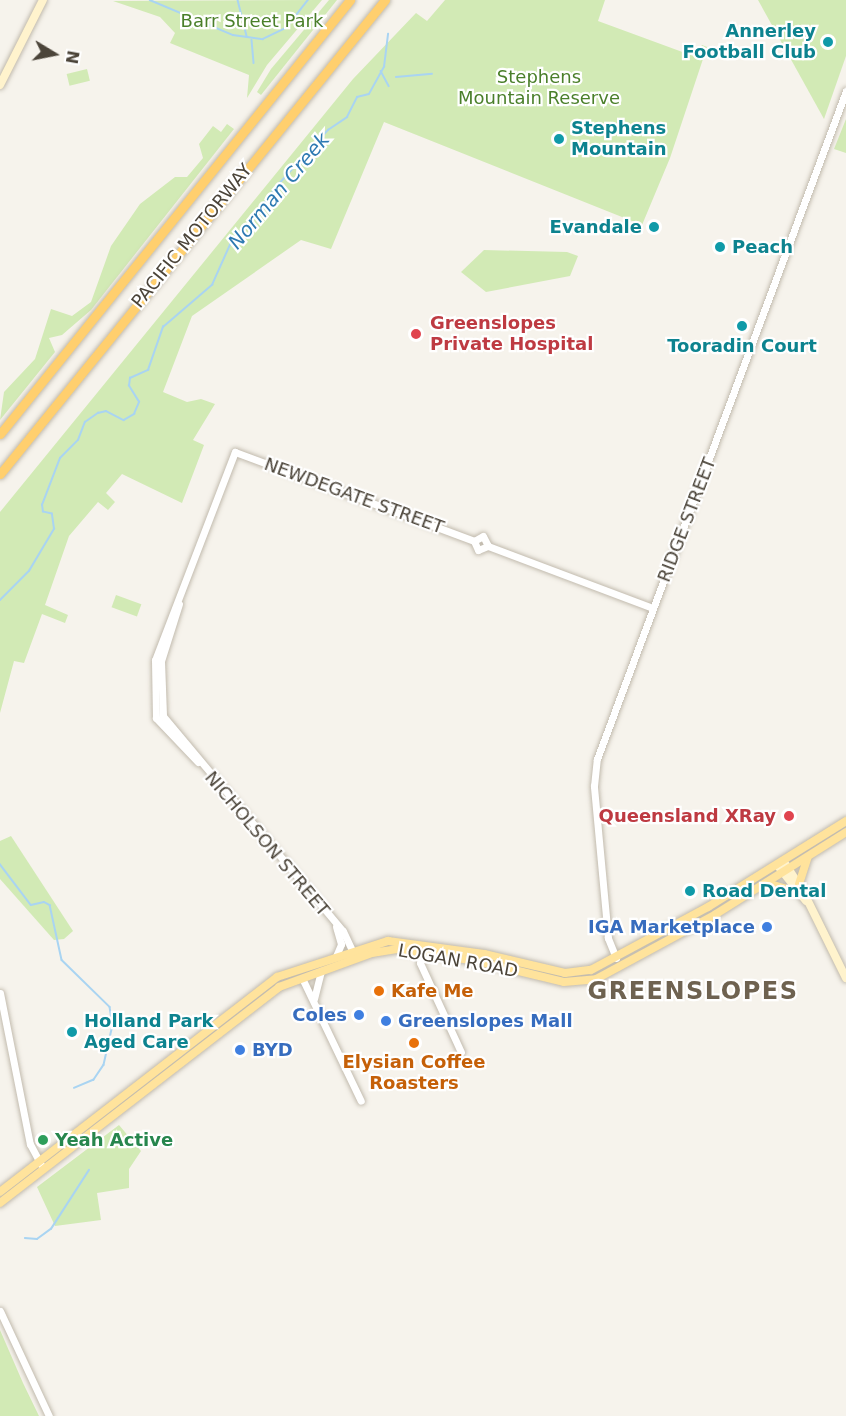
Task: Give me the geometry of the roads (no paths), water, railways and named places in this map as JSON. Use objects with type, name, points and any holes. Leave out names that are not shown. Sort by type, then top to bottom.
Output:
[{"type":"highway","name":"PACIFIC MOTORWAY","points":[[0,434],[350,0]]},
{"type":"highway","name":"PACIFIC MOTORWAY","points":[[0,474],[385,0]]},
{"type":"main road","points":[[0,85],[43,0]]},
{"type":"main road","name":"LOGAN ROAD","points":[[426,949],[581,983],[627,965],[767,884],[784,868],[846,821]]},
{"type":"main road","name":"LOGAN ROAD","points":[[0,1203],[41,1166],[271,979],[336,956],[389,950],[426,949],[520,962],[575,973],[595,969],[808,857],[846,832]]},
{"type":"main road","points":[[798,888],[808,857]]},
{"type":"main road","points":[[784,868],[806,901],[846,978]]},
{"type":"main road","points":[[767,884],[798,888]]},
{"type":"main road","name":"LOGAN ROAD","points":[[0,1192],[41,1166],[259,1000],[353,955]]},
{"type":"main road","points":[[616,958],[627,965]]},
{"type":"main road","points":[[518,971],[520,962]]},
{"type":"main road","points":[[271,979],[295,975],[302,978]]},
{"type":"street","name":"RIDGE STREET","points":[[616,958],[609,944],[594,773],[846,91]]},
{"type":"street","name":"NEWDEGATE STREET","points":[[235,452],[474,541],[478,550],[488,546],[654,608]]},
{"type":"street","name":"NICHOLSON STREET","points":[[235,452],[179,602],[156,656],[154,712],[158,721],[198,762],[336,927],[345,933],[353,955]]},
{"type":"street","name":"NICHOLSON STREET","points":[[336,927],[341,944],[336,956]]},
{"type":"street","points":[[426,949],[420,963],[461,1052]]},
{"type":"street","points":[[314,1002],[314,987],[321,971]]},
{"type":"street","points":[[302,978],[361,1101]]},
{"type":"street","points":[[0,993],[30,1144],[41,1166]]},
{"type":"street","points":[[0,1311],[49,1416]]},
{"type":"waterway","points":[[150,0],[233,35],[263,39],[286,28],[308,0]]},
{"type":"waterway","points":[[238,0],[247,37]]},
{"type":"waterway","name":"Norman Creek","points":[[0,600],[29,571],[54,529],[52,514],[43,512],[42,505],[60,458],[78,440],[85,422],[98,413],[106,411],[124,420],[134,414],[139,402],[129,386],[130,378],[148,370],[163,327],[212,285],[233,238],[240,236],[277,186],[328,130],[347,117],[357,97],[369,94],[384,67],[388,34]]},
{"type":"waterway","points":[[252,40],[254,63]]},
{"type":"waterway","points":[[381,71],[389,86]]},
{"type":"waterway","points":[[396,77],[432,74]]},
{"type":"waterway","points":[[0,864],[31,905],[44,902],[50,905],[62,960],[110,1007],[113,1025],[104,1065],[94,1080],[75,1088]]},
{"type":"waterway","points":[[25,1238],[37,1239],[51,1229],[89,1170]]},
{"type":"place","name":"Annerley Football Club","points":[[828,42]]},
{"type":"place","name":"Stephens Mountain","points":[[559,139]]},
{"type":"place","name":"Evandale","points":[[654,227]]},
{"type":"place","name":"Peach","points":[[720,247]]},
{"type":"place","name":"Tooradin Court","points":[[742,326]]},
{"type":"place","name":"Greenslopes Private Hospital","points":[[416,334]]},
{"type":"place","name":"Queensland XRay","points":[[789,816]]},
{"type":"place","name":"Road Dental","points":[[690,891]]},
{"type":"place","name":"IGA Marketplace","points":[[767,927]]},
{"type":"place","name":"Kafe Me","points":[[379,991]]},
{"type":"place","name":"Coles","points":[[359,1015]]},
{"type":"place","name":"Greenslopes Mall","points":[[386,1021]]},
{"type":"place","name":"Holland Park Aged Care","points":[[72,1032]]},
{"type":"place","name":"Elysian Coffee Roasters","points":[[414,1043]]},
{"type":"place","name":"BYD","points":[[240,1050]]},
{"type":"place","name":"Yeah Active","points":[[43,1140]]},
{"type":"district","name":"GREENSLOPES","points":[[693,992]]},
{"type":"park label","name":"Barr Street Park","points":[[252,21]]},
{"type":"park label","name":"Stephens Mountain Reserve","points":[[539,88]]}]
